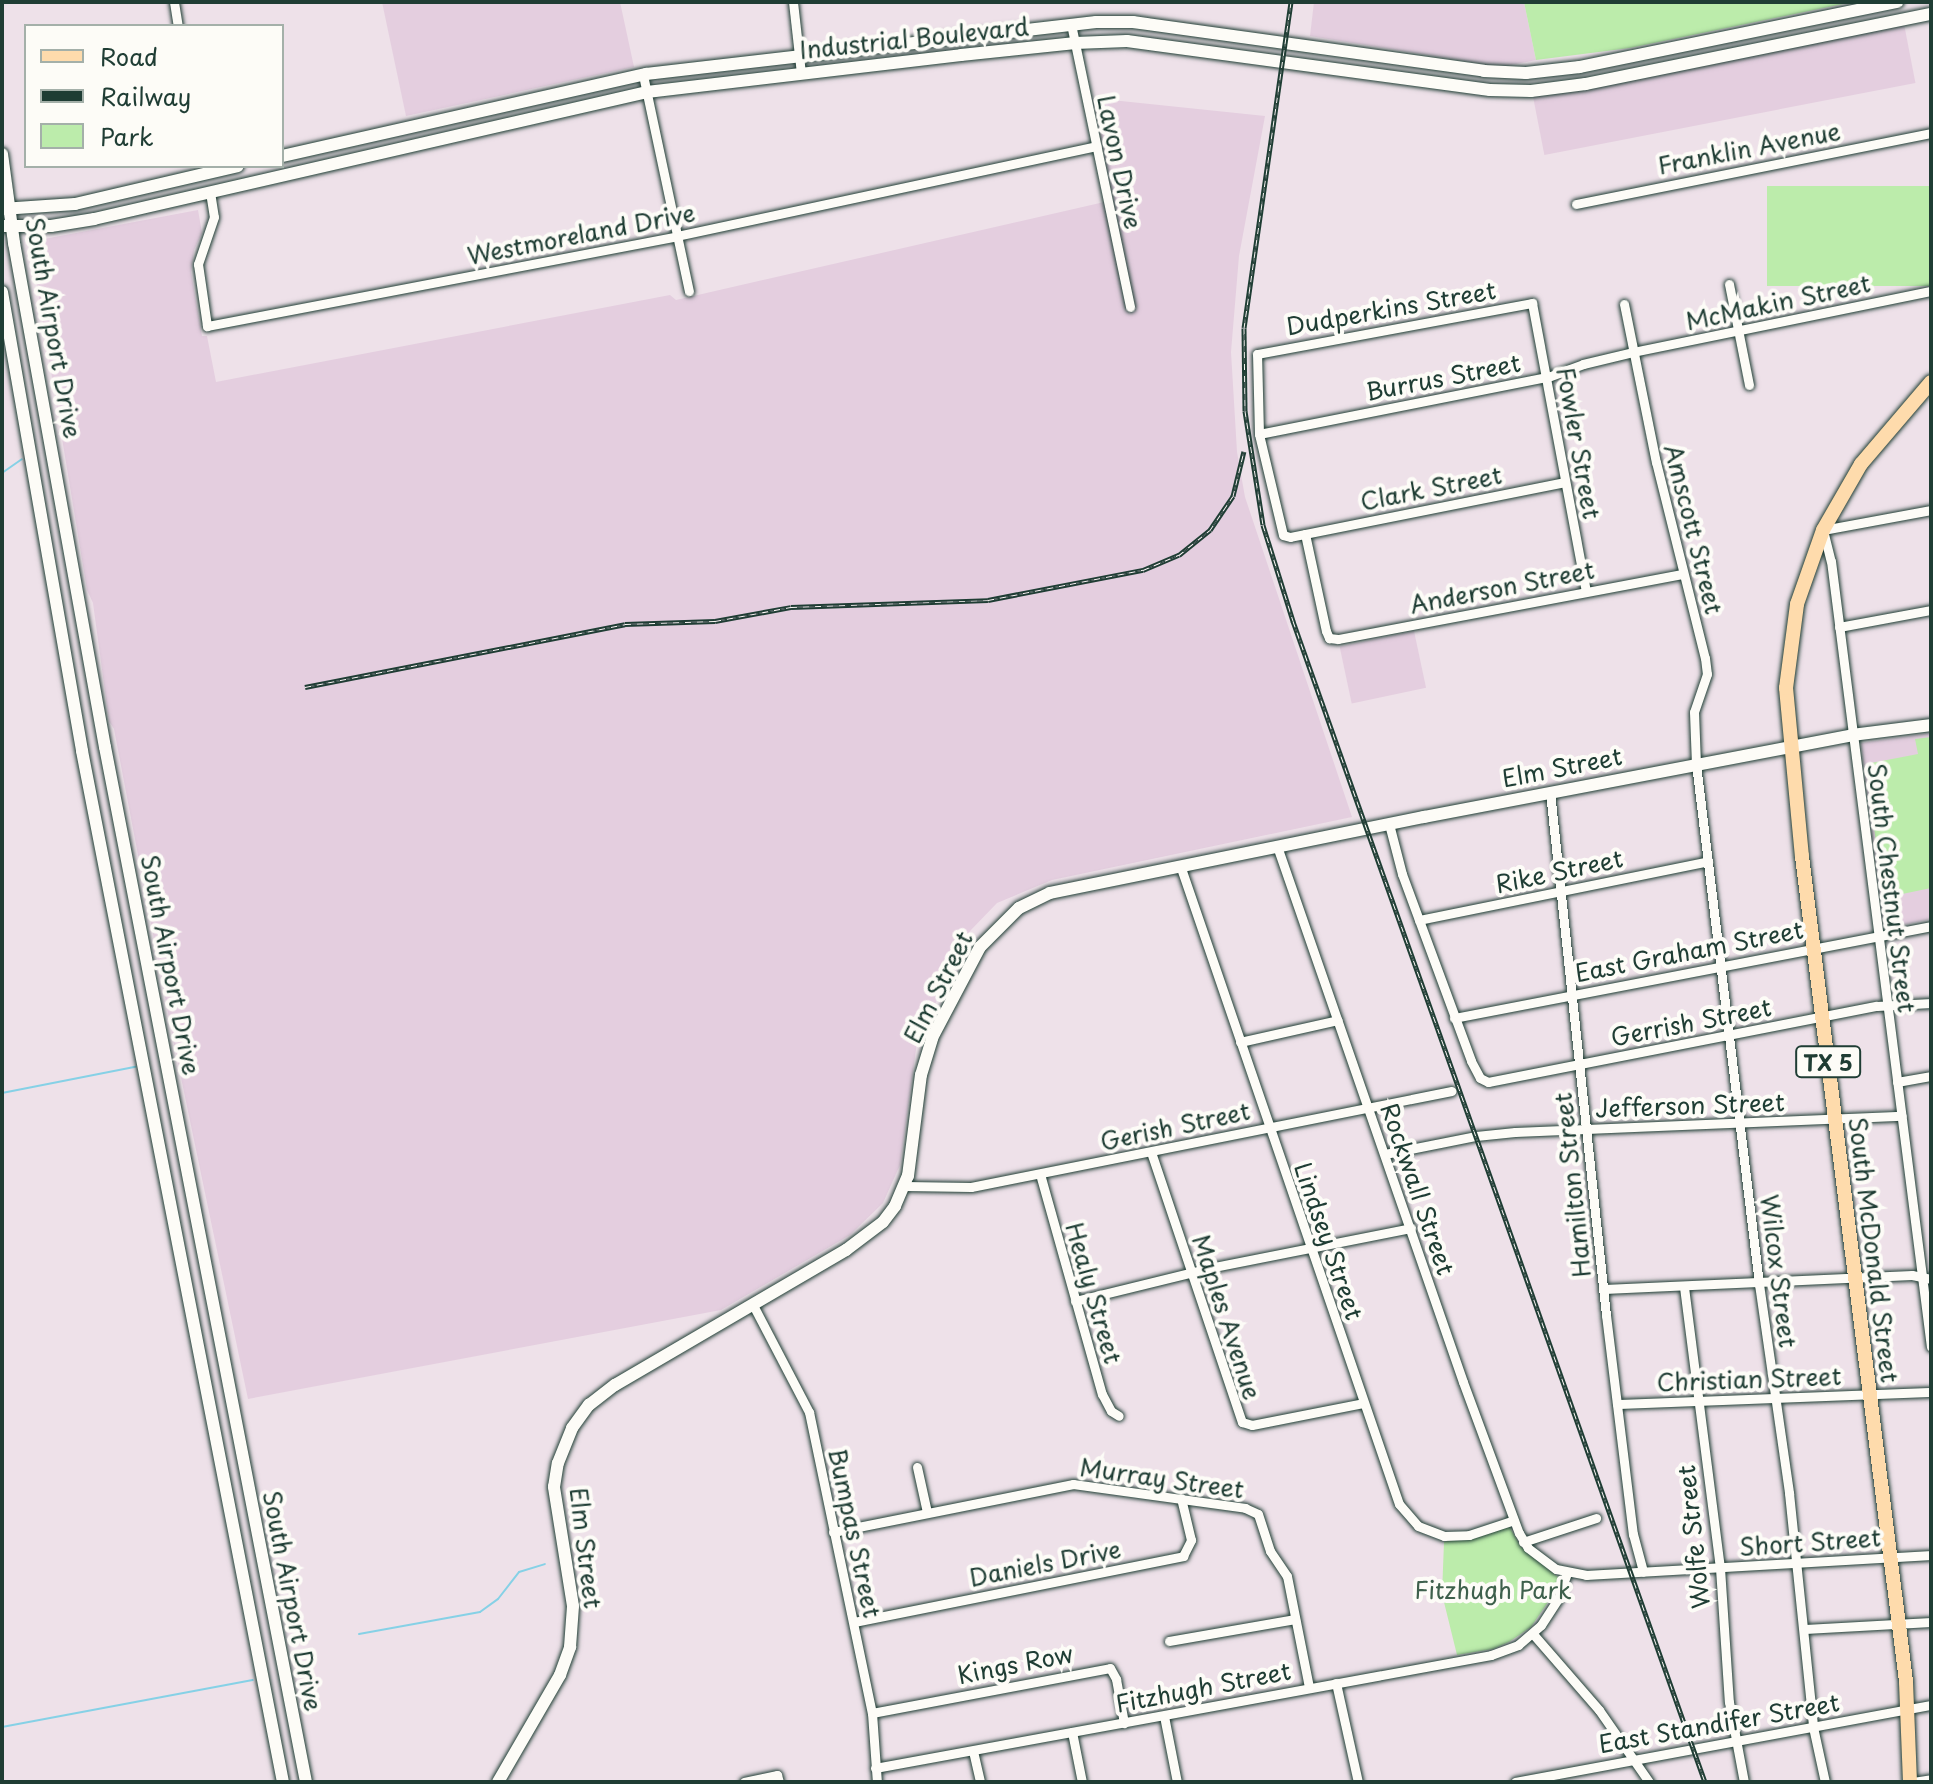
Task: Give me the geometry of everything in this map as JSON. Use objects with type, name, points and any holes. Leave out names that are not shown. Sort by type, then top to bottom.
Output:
[{"type":"main road","name":"Industrial Boulevard","points":[[284,156],[643,75],[1071,24],[1133,22],[1495,72],[1540,73],[1891,3]]},
{"type":"main road","points":[[1890,23],[1891,3]]},
{"type":"main road","name":"Industrial Boulevard","points":[[7,227],[62,225],[647,92],[801,73],[1075,43],[1149,43],[1490,90],[1541,91],[1931,14]]},
{"type":"main road","points":[[1831,16],[1835,33]]},
{"type":"main road","points":[[1739,34],[1742,51]]},
{"type":"main road","points":[[1716,38],[1720,55]]},
{"type":"main road","points":[[1332,68],[1345,58],[1380,62],[1397,58],[1398,77]]},
{"type":"main road","points":[[420,125],[424,143]]},
{"type":"main road","name":"South Airport Drive","points":[[2,154],[7,227],[306,1782]]},
{"type":"main road","points":[[6,210],[65,206],[205,170],[210,192]]},
{"type":"main road","name":"South Airport Drive","points":[[2,292],[82,751],[283,1782]]},
{"type":"main road","name":"South McDonald Street","points":[[1911,1782],[1908,1709],[1813,948],[1789,747],[1786,688],[1791,636],[1802,585],[1823,530],[1861,464],[1931,382]]},
{"type":"main road","name":"Elm Street","points":[[498,1782],[560,1675],[570,1647],[573,1606],[554,1487],[558,1463],[572,1428],[605,1392],[867,1237],[889,1215],[905,1186],[928,1047],[985,939],[1012,913],[1042,896],[1389,824],[1852,735],[1931,725]]},
{"type":"main road","points":[[82,751],[105,747]]},
{"type":"street","points":[[174,2],[178,24]]},
{"type":"street","points":[[793,2],[801,73]]},
{"type":"street","name":"Lavon Drive","points":[[1071,24],[1130,307]]},
{"type":"street","points":[[643,75],[689,291]]},
{"type":"street","name":"Franklin Avenue","points":[[1576,204],[1931,133]]},
{"type":"street","name":"Westmoreland Drive","points":[[210,192],[214,217],[198,264],[207,326],[677,236],[1096,146]]},
{"type":"street","points":[[1729,284],[1749,385]]},
{"type":"street","name":"McMakin Street","points":[[1633,352],[1931,291]]},
{"type":"street","name":"Dudperkins Street","points":[[1259,434],[1257,354],[1532,303]]},
{"type":"street","name":"Fowler Street","points":[[1532,303],[1586,591]]},
{"type":"street","name":"Amscott Street","points":[[1624,304],[1707,674],[1694,712],[1696,764]]},
{"type":"street","name":"Burrus Street","points":[[1259,434],[1548,377],[1583,364],[1633,352]]},
{"type":"street","points":[[1259,434],[1280,529],[1283,535],[1290,537],[1305,534]]},
{"type":"street","name":"Clark Street","points":[[1305,534],[1565,482]]},
{"type":"street","points":[[1823,530],[1931,510]]},
{"type":"street","name":"South Chestnut Street","points":[[1823,530],[1831,561],[1897,1082],[1927,1278],[1931,1347]]},
{"type":"street","name":"Anderson Street","points":[[1305,534],[1329,638],[1683,574]]},
{"type":"street","points":[[1839,627],[1931,610]]},
{"type":"street","name":"Wilcox Street","points":[[1696,764],[1759,1284],[1798,1563],[1813,1727],[1825,1782]]},
{"type":"street","name":"Hamilton Street","points":[[1550,792],[1617,1404],[1633,1534],[1643,1572]]},
{"type":"street","points":[[1389,824],[1454,1018]]},
{"type":"street","name":"Rockwall Street","points":[[1278,849],[1514,1520],[1523,1542],[1546,1564],[1567,1573]]},
{"type":"street","name":"Rike Street","points":[[1419,920],[1708,861]]},
{"type":"street","name":"Lindsey Street","points":[[1181,868],[1397,1498],[1413,1522],[1438,1535],[1459,1536],[1514,1520]]},
{"type":"street","name":"East Graham Street","points":[[1454,1018],[1931,926]]},
{"type":"street","name":"Gerrish Street","points":[[1454,1018],[1480,1078],[1488,1082],[1822,1016],[1931,1003]]},
{"type":"street","points":[[1240,1042],[1338,1020]]},
{"type":"street","points":[[1897,1082],[1931,1076]]},
{"type":"street","name":"Gerish Street","points":[[905,1186],[960,1188],[1452,1091]]},
{"type":"street","name":"Jefferson Street","points":[[1385,1154],[1476,1136],[1902,1116]]},
{"type":"street","name":"Maples Avenue","points":[[1151,1152],[1244,1424],[1363,1403]]},
{"type":"street","name":"Healy Street","points":[[1040,1174],[1102,1394],[1111,1411],[1119,1416]]},
{"type":"street","points":[[1075,1301],[1191,1273],[1411,1228]]},
{"type":"street","points":[[1604,1289],[1855,1278],[1927,1278]]},
{"type":"street","name":"Wolfe Street","points":[[1684,1287],[1720,1568],[1727,1687],[1744,1782]]},
{"type":"street","name":"Bumpas Street","points":[[753,1305],[809,1412],[872,1713],[877,1782]]},
{"type":"street","name":"Christian Street","points":[[1617,1404],[1931,1392]]},
{"type":"street","points":[[917,1467],[927,1512]]},
{"type":"street","points":[[1023,1480],[1026,1492]]},
{"type":"street","name":"Murray Street","points":[[833,1532],[1073,1484],[1245,1508],[1258,1514],[1270,1551],[1287,1576],[1309,1687]]},
{"type":"street","name":"Daniels Drive","points":[[854,1622],[1183,1556],[1191,1540],[1181,1498]]},
{"type":"street","points":[[1523,1542],[1596,1518]]},
{"type":"street","name":"Short Street","points":[[1643,1572],[1931,1555]]},
{"type":"street","points":[[1567,1573],[1643,1572]]},
{"type":"street","name":"Fitzhugh Street","points":[[875,1768],[1491,1655],[1533,1634],[1556,1604],[1567,1573]]},
{"type":"street","points":[[1169,1641],[1295,1619]]},
{"type":"street","points":[[1805,1629],[1931,1622]]},
{"type":"street","points":[[1533,1634],[1599,1710],[1649,1782]]},
{"type":"street","name":"Kings Row","points":[[872,1713],[1102,1668],[1114,1673],[1124,1723]]},
{"type":"street","points":[[1336,1683],[1358,1782]]},
{"type":"street","name":"East Standifer Street","points":[[1515,1782],[1931,1705]]},
{"type":"street","points":[[1164,1716],[1177,1782]]},
{"type":"street","points":[[1072,1732],[1082,1782]]},
{"type":"street","points":[[973,1751],[980,1782]]},
{"type":"street","points":[[744,1782],[778,1778]]},
{"type":"street","points":[[1911,1782],[1931,1779]]},
{"type":"shaded area","points":[[382,2],[620,2],[634,67],[406,116]]},
{"type":"shaded area","points":[[1314,2],[1524,2],[1536,60],[1501,67],[1310,36]]},
{"type":"shaded area","points":[[1904,24],[1915,83],[1544,155],[1533,96]]},
{"type":"shaded area","points":[[1092,98],[1265,116],[1239,256],[1231,352],[1237,452],[1245,497],[1352,817],[1052,880],[997,903],[970,931],[917,1042],[900,1165],[883,1203],[850,1235],[721,1310],[248,1399],[174,1044],[114,729],[109,721],[93,603],[87,590],[32,256],[44,239],[198,210],[202,233],[194,250],[191,272],[202,336],[207,336],[216,382],[670,295],[676,300],[1113,200]]},
{"type":"shaded area","points":[[1414,631],[1426,688],[1352,704],[1340,647]]},
{"type":"shaded area","points":[[1931,733],[1931,919],[1883,929],[1861,743]]},
{"type":"green space","points":[[1524,2],[1853,2],[1630,48],[1536,60]]},
{"type":"green space","points":[[1767,186],[1931,186],[1931,286],[1767,286]]},
{"type":"green space","points":[[1931,737],[1931,888],[1883,898],[1866,764],[1918,754],[1915,739]]},
{"type":"green space","name":"Fitzhugh Park","points":[[1509,1526],[1521,1547],[1558,1577],[1553,1595],[1531,1627],[1509,1642],[1493,1649],[1457,1655],[1442,1594],[1444,1542]]},
{"type":"waterway","points":[[2,473],[22,459]]},
{"type":"waterway","points":[[2,1093],[135,1067]]},
{"type":"waterway","points":[[359,1634],[480,1612],[498,1599],[519,1572],[545,1564]]},
{"type":"waterway","points":[[2,1727],[253,1680]]},
{"type":"railway","points":[[1291,2],[1244,328],[1245,411],[1263,525],[1293,621],[1705,1782]]},
{"type":"railway","points":[[305,687],[625,624],[715,621],[791,607],[988,600],[1143,570],[1179,555],[1210,530],[1233,496],[1244,451]]}]
